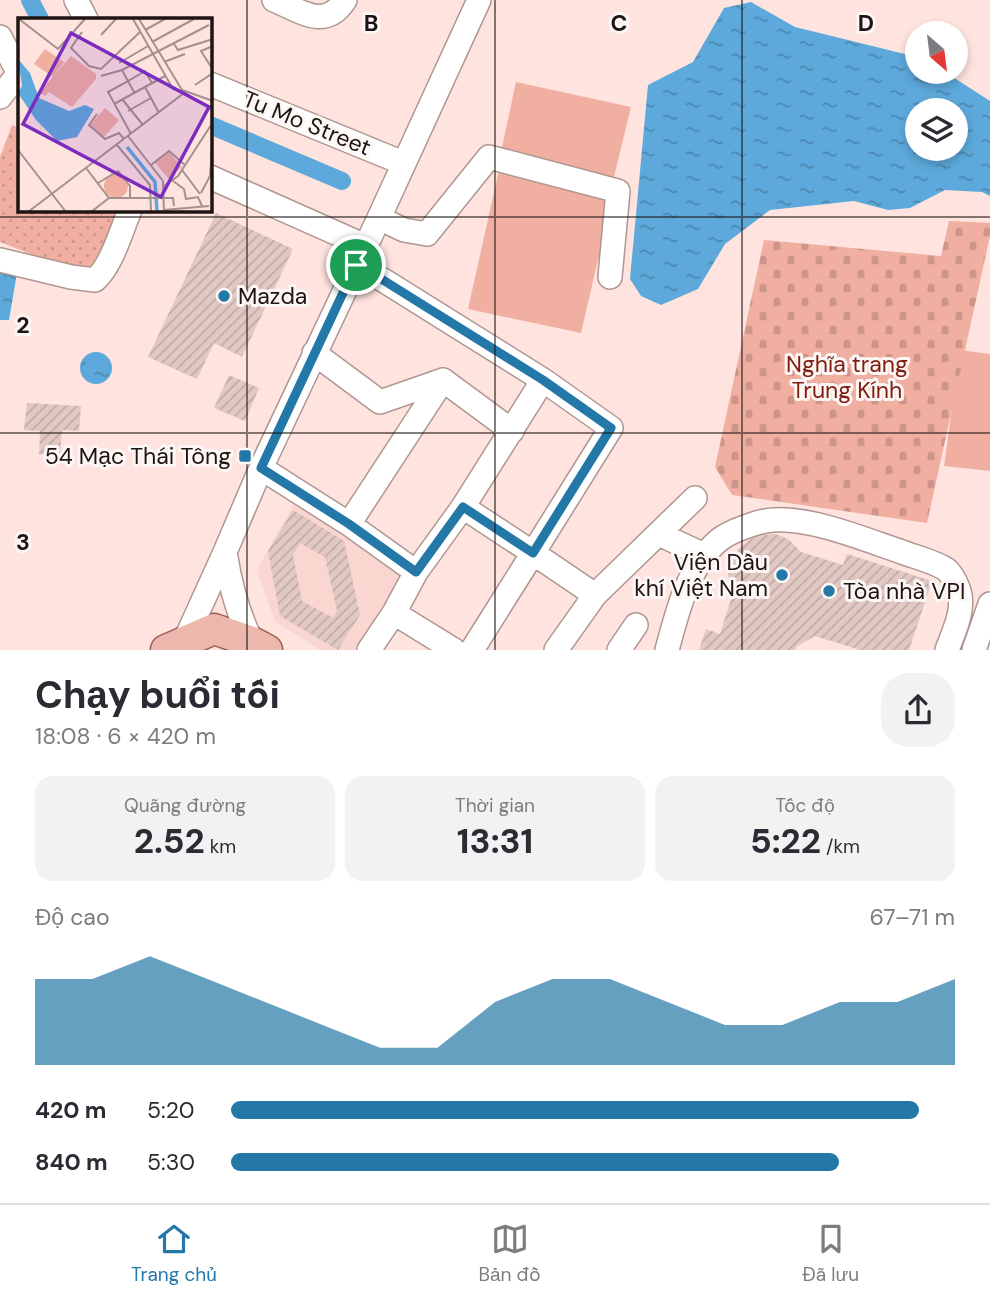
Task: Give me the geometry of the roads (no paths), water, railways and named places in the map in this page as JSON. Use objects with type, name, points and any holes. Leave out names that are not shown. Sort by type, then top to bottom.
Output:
[{"type":"main road","points":[[177,647],[214,629],[260,646]]},
{"type":"street","points":[[76,0],[85,18]]},
{"type":"street","points":[[274,0],[316,18],[336,12],[345,0]]},
{"type":"street","points":[[177,647],[225,552],[261,468],[479,0]]},
{"type":"street","points":[[0,37],[18,72]]},
{"type":"street","points":[[0,97],[18,75]]},
{"type":"street","name":"Tu Mo Street","points":[[212,85],[403,163]]},
{"type":"street","points":[[379,218],[404,230],[427,234],[489,157],[618,191],[610,277]]},
{"type":"street","points":[[212,178],[360,256],[383,280],[543,380],[611,428],[472,650]]},
{"type":"street","points":[[0,260],[95,280],[113,251],[129,212]]},
{"type":"street","points":[[314,353],[380,402],[443,380]]},
{"type":"street","points":[[443,380],[512,431]]},
{"type":"street","points":[[349,524],[443,380]]},
{"type":"street","points":[[369,650],[394,613],[416,572],[463,507],[543,380]]},
{"type":"street","points":[[261,468],[349,524],[416,572]]},
{"type":"street","points":[[556,650],[595,595],[695,498]]},
{"type":"street","points":[[463,507],[595,595]]},
{"type":"street","points":[[667,650],[685,594],[704,555],[721,538],[771,520],[796,520],[849,534],[928,561],[947,571],[959,590],[960,613],[947,650]]},
{"type":"street","points":[[659,534],[704,555]]},
{"type":"street","points":[[225,552],[234,599],[243,623],[260,646]]},
{"type":"street","points":[[974,650],[990,604]]},
{"type":"street","points":[[394,613],[454,650]]},
{"type":"street","points":[[620,650],[636,625]]},
{"type":"water","points":[[751,2],[795,27],[905,54],[905,84],[964,84],[990,101],[990,196],[982,192],[945,190],[910,208],[888,210],[854,201],[770,210],[725,244],[698,289],[661,305],[641,296],[630,279],[648,85],[693,62],[724,8]]},
{"type":"water","points":[[0,268],[17,273],[9,320],[0,320]]},
{"type":"water","points":[[96,352],[107,357],[112,368],[107,379],[96,384],[85,379],[80,368],[85,357]]},
{"type":"waterway","points":[[30,0],[39,18]]},
{"type":"waterway","points":[[212,126],[342,181]]},
{"type":"place","name":"Mazda","points":[[224,296]]},
{"type":"place","name":"54 Mạc Thái Tông","points":[[245,456]]},
{"type":"place","name":"Viện Dầu khí Việt Nam","points":[[782,575]]},
{"type":"place","name":"Tòa nhà VPI","points":[[829,591]]},
{"type":"park label","name":"Nghĩa trang Trung Kính","points":[[847,377]]}]
